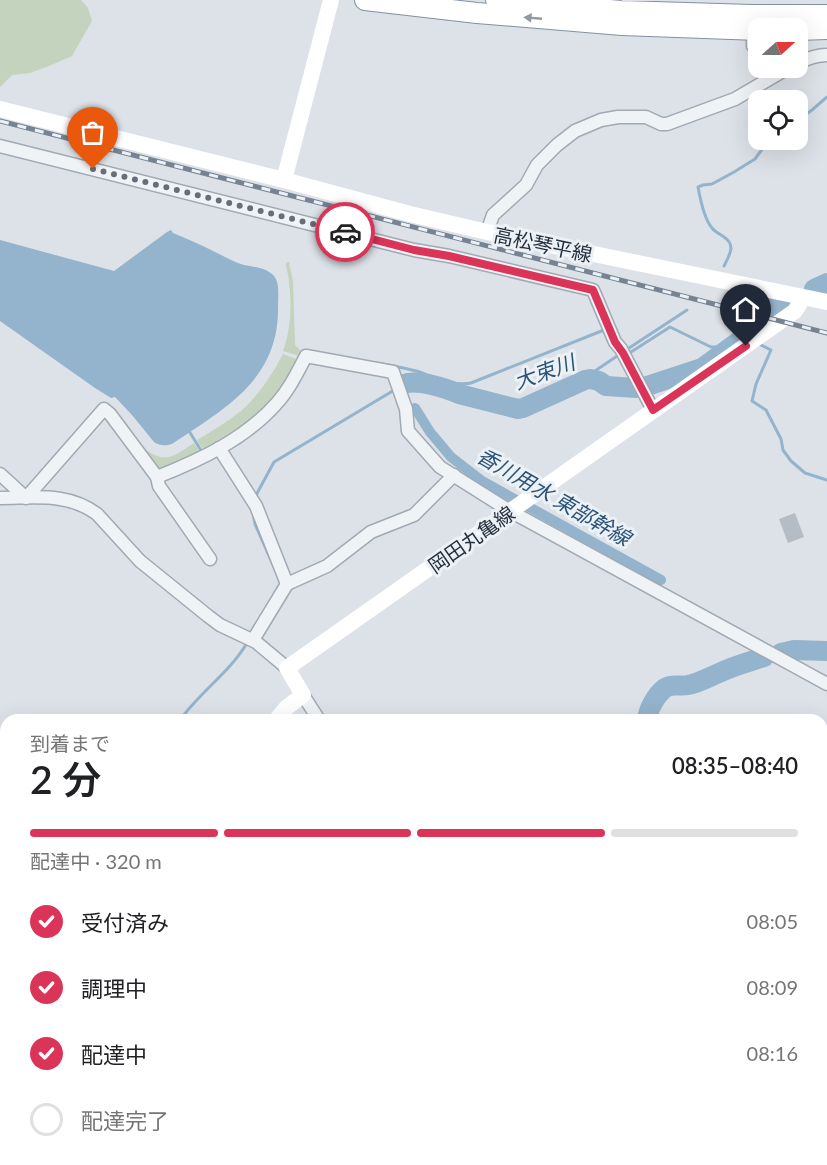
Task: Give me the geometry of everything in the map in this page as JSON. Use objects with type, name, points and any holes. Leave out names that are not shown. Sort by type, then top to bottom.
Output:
[{"type":"highway","points":[[365,0],[477,13],[748,34]]},
{"type":"highway","points":[[496,0],[621,11],[827,15]]},
{"type":"highway","points":[[808,30],[827,29]]},
{"type":"main road","points":[[284,180],[331,0]]},
{"type":"main road","name":"高松琴平線","points":[[0,109],[410,214],[803,298]]},
{"type":"main road","points":[[803,298],[827,302]]},
{"type":"main road","name":"岡田丸亀線","points":[[287,669],[795,311],[803,298]]},
{"type":"main road","points":[[281,714],[303,695],[287,669]]},
{"type":"street","points":[[808,57],[827,55]]},
{"type":"street","points":[[487,232],[493,215],[526,185],[537,165],[575,131],[601,120],[618,117],[646,117],[667,124],[735,99],[771,78]]},
{"type":"street","points":[[0,146],[414,250],[593,290],[615,342],[623,352],[653,410]]},
{"type":"street","points":[[157,477],[197,460],[256,424],[290,386],[306,357],[393,372],[406,408],[408,431],[440,467],[518,506],[827,684]]},
{"type":"street","points":[[26,498],[104,409],[157,477],[159,486],[210,559]]},
{"type":"street","points":[[219,448],[254,503],[287,584]]},
{"type":"street","points":[[0,474],[26,498]]},
{"type":"street","points":[[250,639],[287,584],[327,566],[371,532],[414,515],[454,475]]},
{"type":"street","points":[[0,498],[51,497],[89,508],[140,561],[208,616],[250,639],[287,669]]},
{"type":"street","points":[[303,695],[315,714]]},
{"type":"green space","points":[[0,0],[81,0],[88,8],[92,21],[72,56],[30,73],[12,75],[0,87]]},
{"type":"green space","points":[[289,262],[293,282],[295,345],[302,352],[299,356],[283,351],[288,334],[291,308],[286,263]]},
{"type":"green space","points":[[283,354],[299,360],[281,388],[251,420],[203,449],[197,440],[248,405],[265,384]]},
{"type":"green space","points":[[107,403],[130,428],[140,445],[151,453],[169,457],[194,443],[200,452],[159,468],[153,467]]},
{"type":"water","points":[[171,230],[173,233],[236,262],[271,273],[277,283],[278,307],[276,332],[269,354],[259,373],[229,404],[211,418],[172,444],[163,445],[154,442],[115,397],[111,398],[95,388],[0,321],[0,240],[114,271]]},
{"type":"building","points":[[795,513],[804,537],[788,543],[779,519]]},
{"type":"waterway","points":[[808,113],[827,97]]},
{"type":"waterway","points":[[724,266],[731,250],[730,243],[709,224],[698,187],[712,184],[734,172],[755,159],[762,150]]},
{"type":"waterway","name":"大束川","points":[[814,289],[827,283]]},
{"type":"waterway","name":"大束川","points":[[404,384],[431,385],[518,409],[590,379],[606,386],[636,388],[647,386],[702,368],[750,333],[772,306],[784,303]]},
{"type":"waterway","points":[[626,350],[687,310]]},
{"type":"waterway","points":[[627,352],[631,352],[670,327],[711,347],[718,347],[737,335],[746,338]]},
{"type":"waterway","points":[[369,362],[416,371],[457,384],[464,384],[604,330],[605,333]]},
{"type":"waterway","points":[[757,343],[771,350],[756,384],[752,401],[766,410],[781,439],[783,450],[791,461],[805,473],[827,480]]},
{"type":"waterway","name":"大束川","points":[[451,390],[520,405],[589,375],[620,354]]},
{"type":"waterway","points":[[416,382],[419,372]]},
{"type":"waterway","points":[[255,497],[274,462],[396,389]]},
{"type":"waterway","name":"香川用水 東部幹線","points":[[415,408],[430,432],[451,457],[482,481],[661,580]]},
{"type":"waterway","points":[[189,431],[203,451]]},
{"type":"waterway","points":[[253,512],[255,524],[274,567]]},
{"type":"waterway","points":[[185,714],[232,663],[247,643]]},
{"type":"waterway","points":[[781,653],[794,650],[827,651]]},
{"type":"waterway","points":[[648,714],[653,702],[668,687],[692,684],[764,657]]},
{"type":"railway","points":[[0,121],[827,333]]},
{"type":"way so far","points":[[93,169],[345,232]]},
{"type":"route","points":[[345,232],[414,250],[593,290],[615,342],[621,349],[653,410],[746,346]]}]
